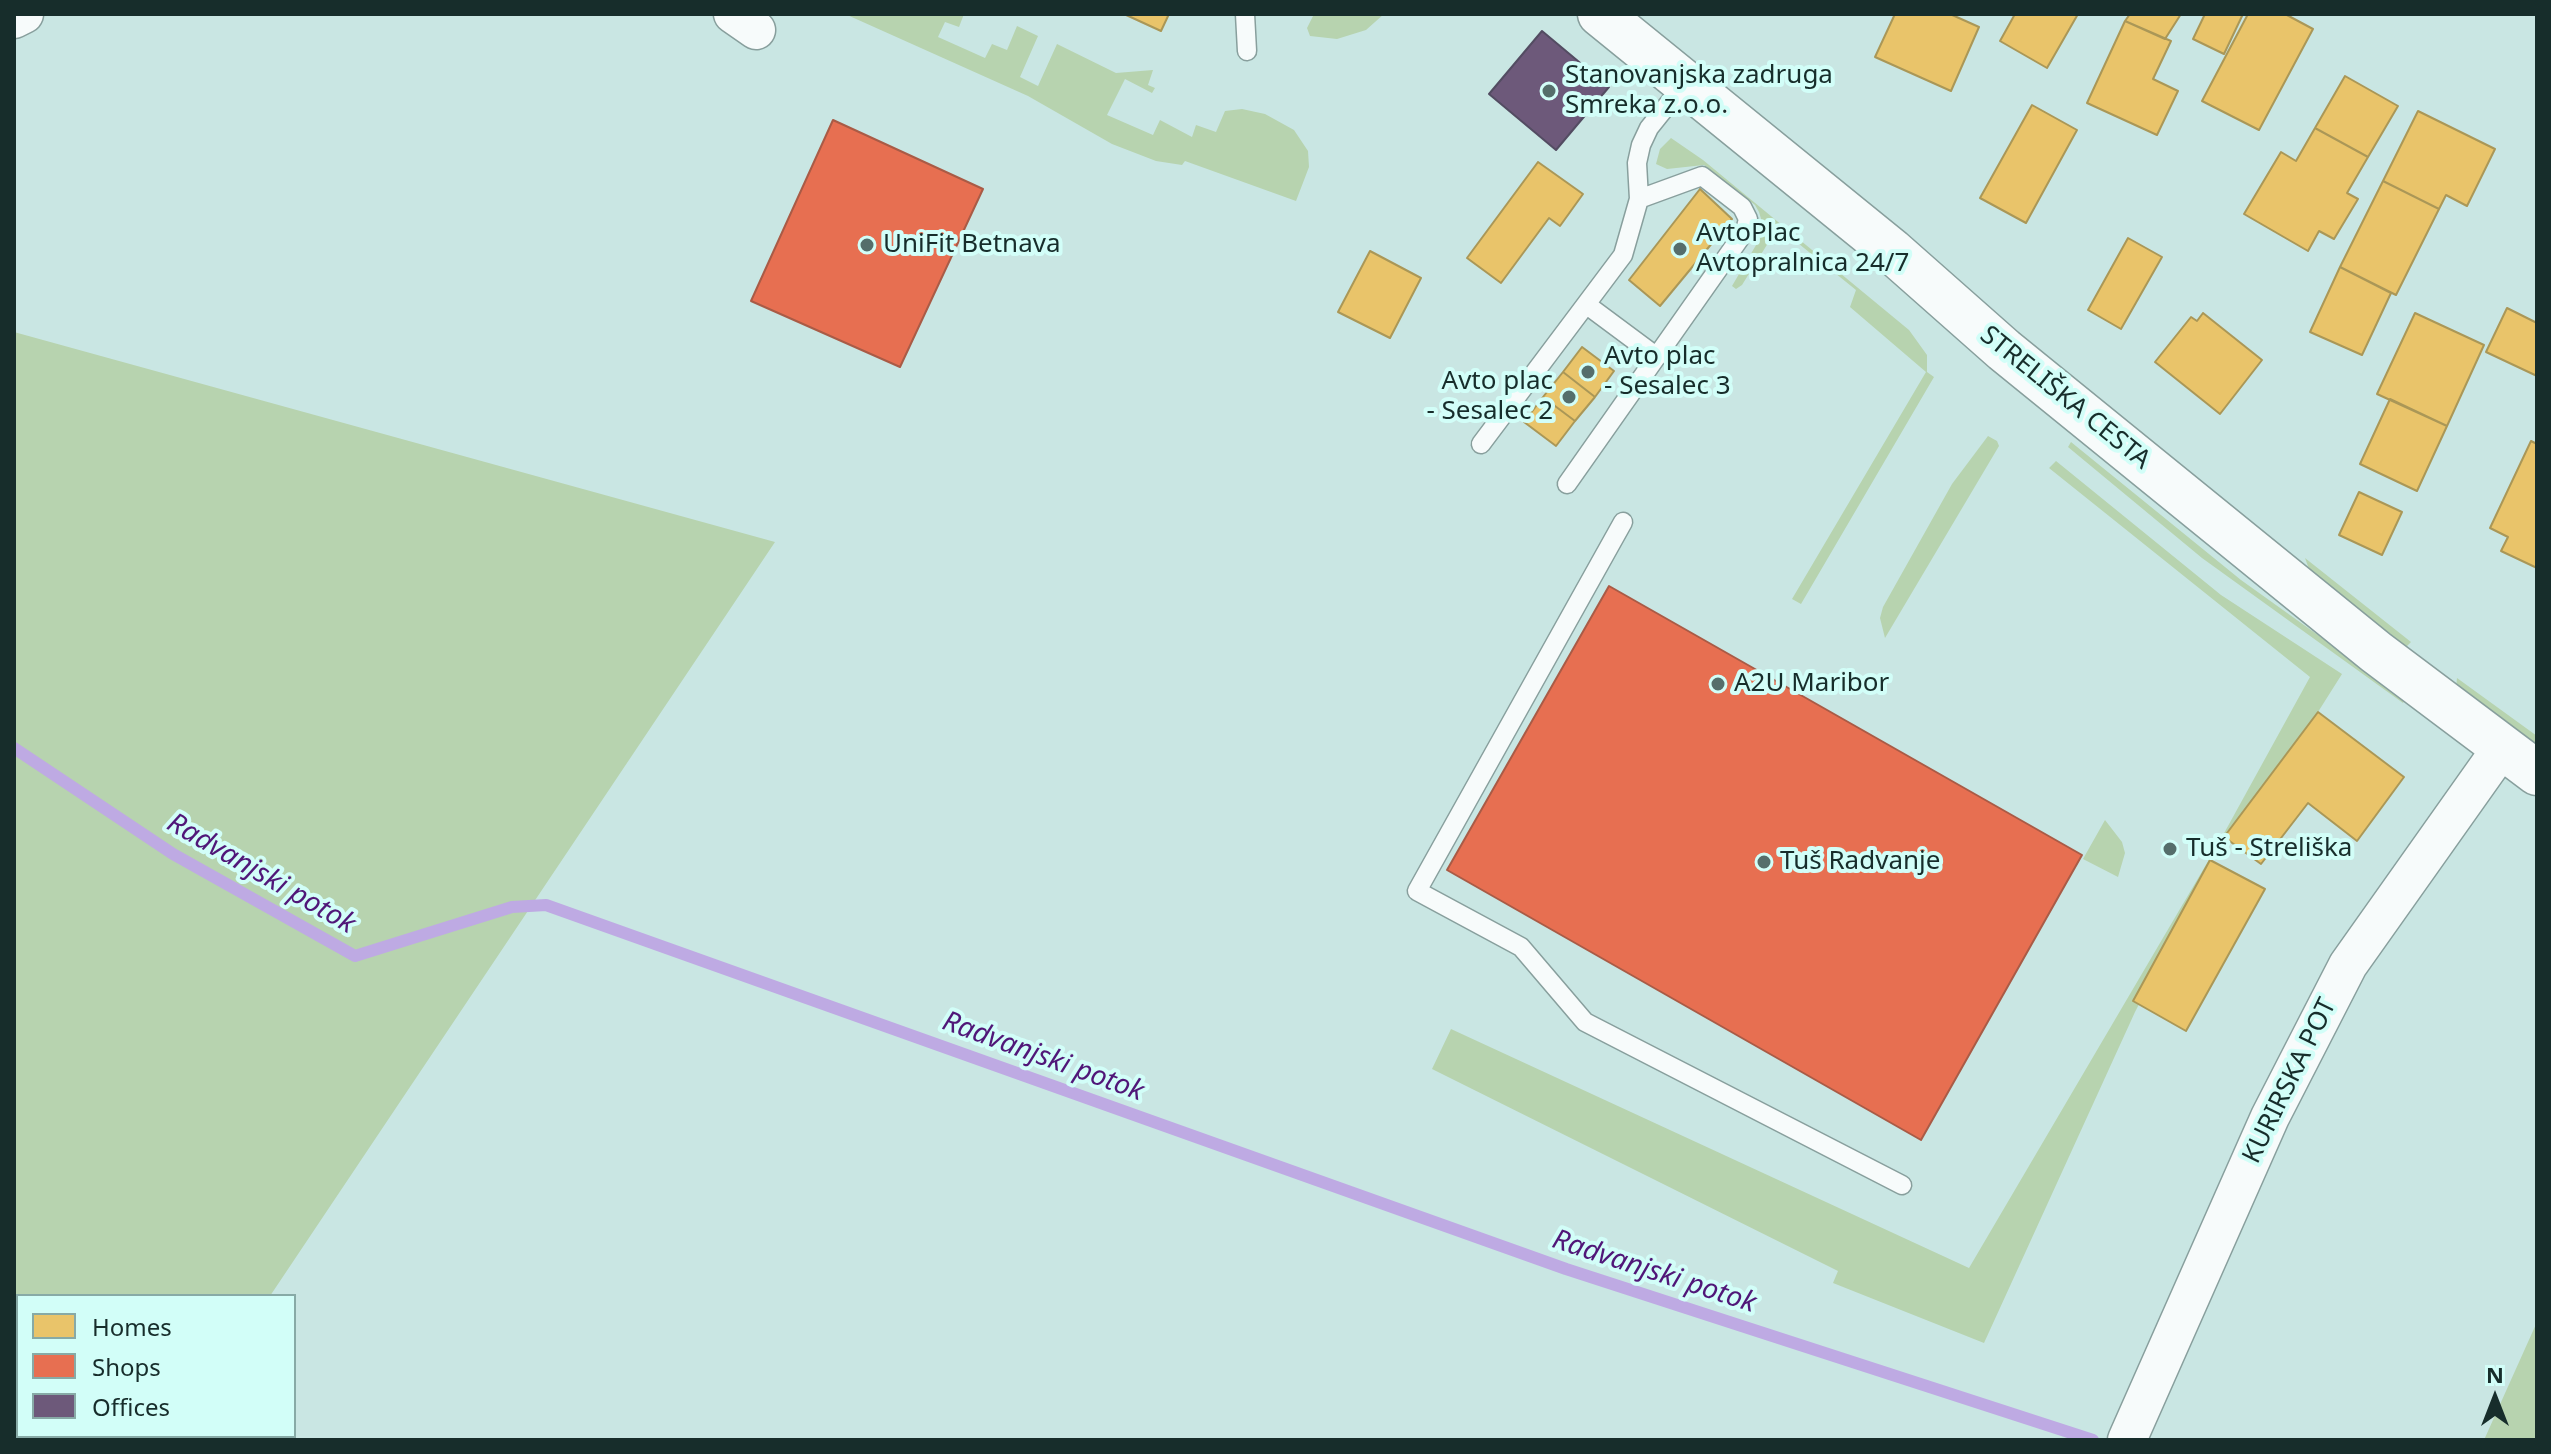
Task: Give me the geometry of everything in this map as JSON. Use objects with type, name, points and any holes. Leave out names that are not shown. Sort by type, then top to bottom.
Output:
[{"type":"street","points":[[14,19],[24,14]]},
{"type":"street","name":"STRELIŠKA CESTA","points":[[1600,14],[1892,251],[2004,350],[2376,652],[2501,749],[2537,773]]},
{"type":"street","name":"KURIRSKA POT","points":[[2132,1426],[2270,1117],[2348,965],[2501,749]]},
{"type":"lane","points":[[1245,14],[1247,51]]},
{"type":"lane","points":[[1481,444],[1623,255],[1639,199],[1637,163],[1641,145],[1649,128],[1685,83]]},
{"type":"lane","points":[[1567,484],[1745,231],[1748,219],[1742,207],[1702,176],[1639,199]]},
{"type":"lane","points":[[1587,305],[1657,357]]},
{"type":"lane","points":[[1623,522],[1417,891],[1521,947],[1585,1022],[1902,1185]]},
{"type":"green space","points":[[845,14],[964,14],[959,27],[945,22],[938,37],[985,58],[992,44],[1007,50],[1017,26],[1038,36],[1020,77],[1038,86],[1057,44],[1116,73],[1153,70],[1148,85],[1155,88],[1152,93],[1125,79],[1107,115],[1153,135],[1160,120],[1192,137],[1196,125],[1216,132],[1225,111],[1242,109],[1265,114],[1294,130],[1308,151],[1309,167],[1296,201],[1185,161],[1182,165],[1156,161],[1112,144],[1028,96]]},
{"type":"green space","points":[[1314,14],[1384,14],[1366,30],[1337,39],[1310,36],[1307,28]]},
{"type":"green space","points":[[1671,138],[1703,160],[1909,330],[1927,355],[1927,372],[1934,377],[1801,604],[1792,599],[1926,372],[1850,307],[1856,290],[1778,227],[1742,285],[1736,289],[1732,286],[1759,240],[1762,222],[1759,212],[1755,205],[1704,165],[1667,169],[1656,164],[1660,149]]},
{"type":"green space","points":[[14,332],[775,542],[271,1294],[16,1294],[16,1438],[174,1440],[14,1440]]},
{"type":"green space","points":[[1988,436],[1999,446],[1885,638],[1880,618],[1883,607],[1952,484]]},
{"type":"green space","points":[[2071,442],[2241,580],[2406,698],[2403,703],[2202,558],[2068,447]]},
{"type":"green space","points":[[2056,461],[2221,595],[2342,674],[2318,712],[2224,837],[2135,1012],[1984,1343],[1833,1283],[1838,1271],[1432,1069],[1451,1029],[1969,1268],[2217,846],[2310,677],[2049,468]]},
{"type":"green space","points":[[2305,558],[2411,642],[2405,648],[2309,569]]},
{"type":"green space","points":[[2457,678],[2537,736],[2537,748],[2456,688]]},
{"type":"green space","points":[[2105,820],[2122,842],[2125,853],[2118,877],[2083,859]]},
{"type":"green space","points":[[2537,1322],[2537,1440],[2484,1440]]},
{"type":"building: Homes","points":[[1124,14],[1169,14],[1161,31]]},
{"type":"building: Homes","points":[[1895,14],[1950,14],[1979,27],[1951,91],[1875,57]]},
{"type":"building: Homes","points":[[2015,14],[2078,14],[2047,68],[2000,41]]},
{"type":"building: Homes","points":[[2130,14],[2181,14],[2165,39],[2125,21]]},
{"type":"building: Homes","points":[[2205,14],[2243,14],[2224,54],[2193,39]]},
{"type":"building: Homes","points":[[2248,14],[2285,14],[2313,29],[2259,130],[2202,101]]},
{"type":"building: Homes","points":[[2125,21],[2171,41],[2153,79],[2178,91],[2157,135],[2087,103]]},
{"type":"building: Homes","points":[[2345,76],[2398,106],[2368,157],[2315,128]]},
{"type":"building: Homes","points":[[2032,105],[2077,130],[2026,223],[1980,198]]},
{"type":"building: Homes","points":[[2418,111],[2495,149],[2467,206],[2446,195],[2439,209],[2383,181]]},
{"type":"building: Homes","points":[[2315,128],[2368,157],[2347,193],[2358,199],[2334,239],[2319,231],[2308,251],[2244,214],[2281,152],[2296,161]]},
{"type":"building: Homes","points":[[1538,162],[1583,194],[1560,226],[1549,218],[1501,283],[1467,258]]},
{"type":"building: Homes","points":[[2383,181],[2439,209],[2396,295],[2340,267]]},
{"type":"building: Homes","name":"AvtoPlac Avtopralnica 24/7","points":[[1700,189],[1732,219],[1660,306],[1629,280]]},
{"type":"building: Homes","points":[[2128,238],[2162,257],[2121,329],[2088,310]]},
{"type":"building: Homes","points":[[1370,251],[1421,278],[1390,338],[1338,312]]},
{"type":"building: Homes","points":[[2340,267],[2391,293],[2362,355],[2310,332]]},
{"type":"building: Homes","points":[[2507,308],[2537,323],[2537,376],[2486,352]]},
{"type":"building: Homes","points":[[2203,313],[2262,360],[2220,414],[2155,362],[2191,317],[2197,321]]},
{"type":"building: Homes","points":[[2415,313],[2484,345],[2447,426],[2377,394]]},
{"type":"building: Homes","name":"Avto plac - Sesalec 3","points":[[1582,347],[1614,371],[1595,397],[1563,372]]},
{"type":"building: Homes","name":"Avto plac - Sesalec 2","points":[[1563,372],[1595,397],[1575,421],[1543,397]]},
{"type":"building: Homes","points":[[1543,397],[1575,421],[1556,446],[1524,422]]},
{"type":"building: Homes","points":[[2390,399],[2447,426],[2417,491],[2360,464]]},
{"type":"building: Homes","points":[[2531,441],[2537,444],[2537,568],[2501,551],[2508,537],[2490,528]]},
{"type":"building: Homes","points":[[2359,492],[2402,512],[2382,555],[2339,535]]},
{"type":"building: Homes","points":[[2318,712],[2404,777],[2357,841],[2308,803],[2261,864],[2224,837]]},
{"type":"building: Homes","points":[[2210,860],[2265,889],[2186,1031],[2133,1001]]},
{"type":"building: Shops","name":"UniFit Betnava","points":[[833,120],[983,189],[900,367],[751,301]]},
{"type":"building: Shops","name":"Tuš Radvanje","points":[[1609,586],[2082,855],[1921,1140],[1447,870]]},
{"type":"building: Offices","name":"Stanovanjska zadruga Smreka z.o.o.","points":[[1542,31],[1609,87],[1556,150],[1489,94]]},
{"type":"waterway","name":"Radvanjski potok","points":[[14,748],[173,854],[355,956],[512,907],[546,905],[1566,1269],[2093,1440]]},
{"type":"place","name":"Stanovanjska zadruga Smreka z.o.o.","points":[[1549,91]]},
{"type":"place","name":"UniFit Betnava","points":[[867,245]]},
{"type":"place","name":"AvtoPlac Avtopralnica 24/7","points":[[1680,249]]},
{"type":"place","name":"Avto plac - Sesalec 3","points":[[1588,372]]},
{"type":"place","name":"Avto plac - Sesalec 2","points":[[1569,397]]},
{"type":"place","name":"A2U Maribor","points":[[1718,684]]},
{"type":"place","name":"Tuš - Streliška","points":[[2170,849]]},
{"type":"place","name":"Tuš Radvanje","points":[[1764,862]]}]
